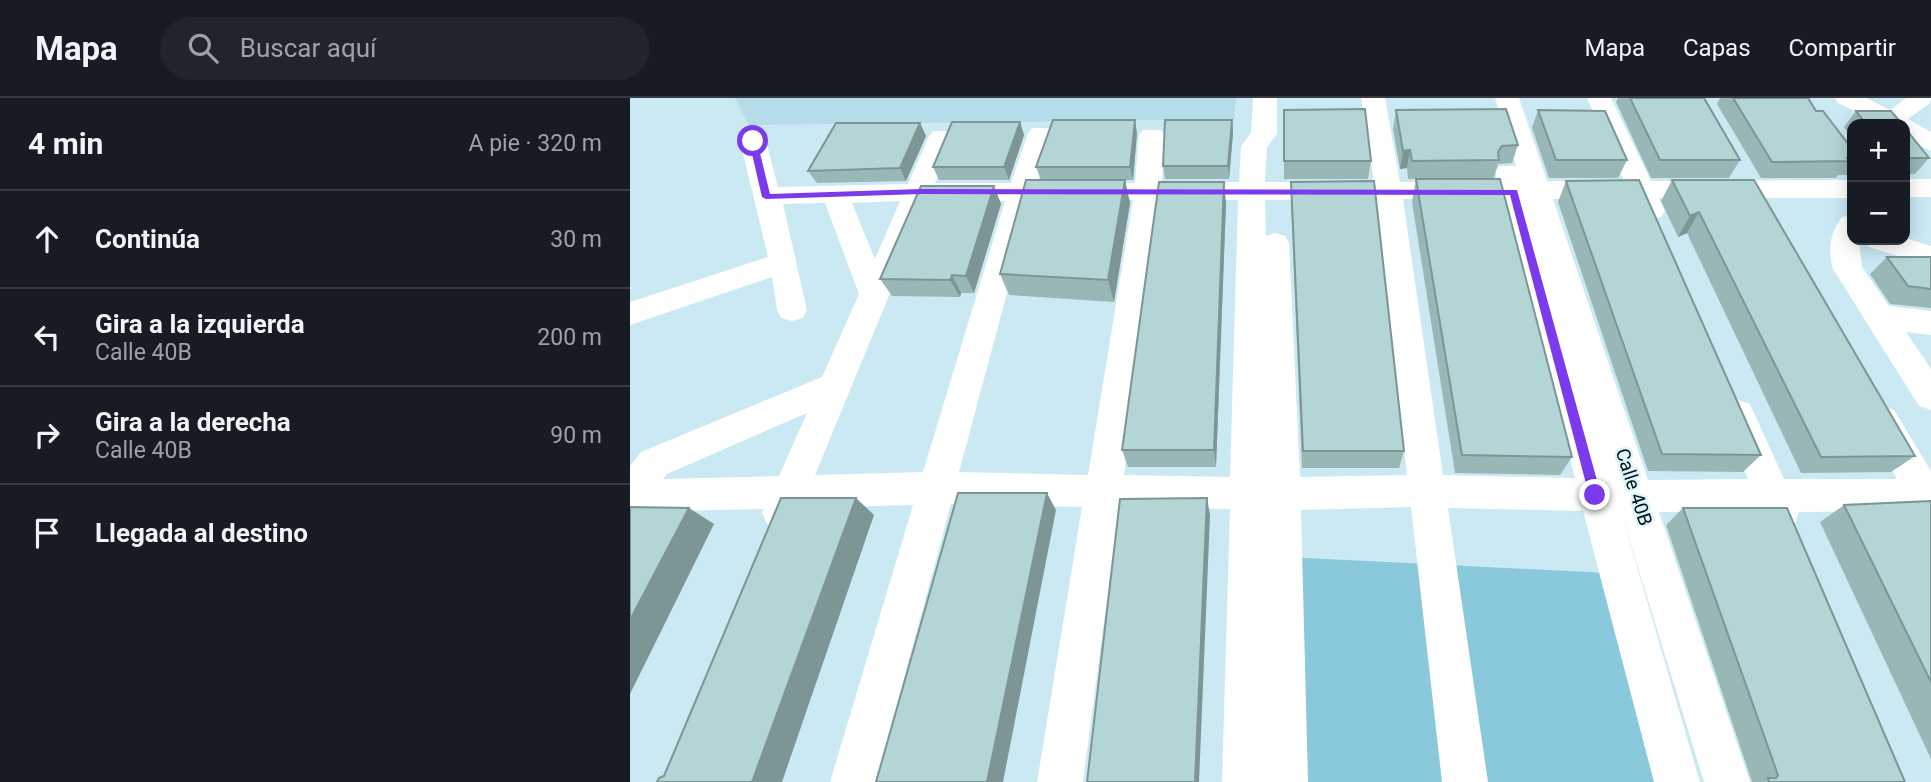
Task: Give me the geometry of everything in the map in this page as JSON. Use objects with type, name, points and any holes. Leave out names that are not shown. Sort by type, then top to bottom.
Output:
[{"type":"street","points":[[1265,98],[1264,134],[1254,146],[1263,191],[1266,494],[1285,782]]},
{"type":"street","points":[[1373,98],[1389,192],[1465,782]]},
{"type":"street","name":"Calle 40B","points":[[1487,98],[1527,192],[1637,496],[1727,782]]},
{"type":"street","name":"Calle 40B","points":[[1507,98],[1595,495],[1676,782]]},
{"type":"street","points":[[1599,98],[1664,242]]},
{"type":"street","points":[[1847,98],[1889,119]]},
{"type":"street","points":[[1903,119],[1921,98]]},
{"type":"street","points":[[1910,131],[1931,144]]},
{"type":"street","points":[[853,782],[1021,192],[1041,133]]},
{"type":"street","points":[[1060,782],[1148,191],[1152,135]]},
{"type":"street","points":[[768,544],[921,192],[942,136]]},
{"type":"street","points":[[753,141],[784,262],[792,310]]},
{"type":"street","points":[[1731,156],[1757,203]]},
{"type":"street","points":[[1910,188],[1931,188]]},
{"type":"street","points":[[766,197],[834,192],[1642,191],[1757,203],[1847,190]]},
{"type":"street","points":[[834,192],[875,296]]},
{"type":"street","points":[[1847,236],[1842,248],[1848,269],[1931,396]]},
{"type":"street","points":[[1895,245],[1931,256]]},
{"type":"street","points":[[630,314],[784,262]]},
{"type":"street","points":[[1880,317],[1931,323]]},
{"type":"street","points":[[1724,382],[1795,545]]},
{"type":"street","points":[[630,494],[654,463],[836,386]]},
{"type":"street","points":[[1865,390],[1929,497]]},
{"type":"street","points":[[630,494],[789,494],[937,488],[1266,494],[1428,491],[1637,496],[1929,497]]},
{"type":"street","points":[[1245,782],[1266,494]]},
{"type":"shaded area","points":[[735,98],[1236,98],[1234,119],[749,125]]},
{"type":"shaded area","points":[[1286,557],[1608,573],[1665,782],[1292,782]]},
{"type":"building","points":[[1630,98],[1704,98],[1740,160],[1660,160]]},
{"type":"building","points":[[1733,98],[1808,98],[1816,111],[1823,111],[1847,142],[1847,161],[1772,162]]},
{"type":"building","points":[[1365,109],[1371,161],[1284,161],[1284,110]]},
{"type":"building","points":[[1506,109],[1518,145],[1502,146],[1498,152],[1499,160],[1412,161],[1410,150],[1403,151],[1396,110]]},
{"type":"building","points":[[1538,110],[1605,111],[1627,160],[1556,160]]},
{"type":"building","points":[[1856,111],[1891,111],[1898,119],[1862,119]]},
{"type":"building","points":[[1053,120],[1135,120],[1130,167],[1036,167]]},
{"type":"building","points":[[1165,120],[1232,120],[1228,166],[1163,166]]},
{"type":"building","points":[[952,122],[1020,122],[1004,167],[933,167]]},
{"type":"building","points":[[836,123],[920,123],[900,168],[808,171]]},
{"type":"building","points":[[1910,134],[1929,158],[1910,158]]},
{"type":"building","points":[[1416,179],[1500,179],[1572,457],[1462,455]]},
{"type":"building","points":[[1026,180],[1125,180],[1108,280],[1000,274]]},
{"type":"building","points":[[1639,180],[1761,455],[1662,454],[1566,181]]},
{"type":"building","points":[[1672,180],[1754,180],[1915,456],[1821,457],[1699,212],[1690,216]]},
{"type":"building","points":[[1374,181],[1404,451],[1303,451],[1291,182]]},
{"type":"building","points":[[1159,182],[1224,182],[1214,450],[1122,450]]},
{"type":"building","points":[[921,186],[994,186],[966,276],[952,275],[950,280],[880,279]]},
{"type":"building","points":[[1887,257],[1931,257],[1931,289],[1908,286]]},
{"type":"building","points":[[958,493],[1047,493],[987,782],[876,782]]},
{"type":"building","points":[[781,498],[856,498],[752,782],[657,782],[664,776]]},
{"type":"building","points":[[1207,498],[1195,782],[1087,782],[1120,499]]},
{"type":"building","points":[[1931,501],[1931,682],[1844,505]]},
{"type":"building","points":[[630,507],[689,508],[630,620]]},
{"type":"building","points":[[1683,508],[1787,508],[1905,782],[1769,782],[1768,778],[1776,778],[1778,775]]},
{"type":"route","points":[[753,141],[766,197],[834,192],[1514,192],[1595,495]]}]
